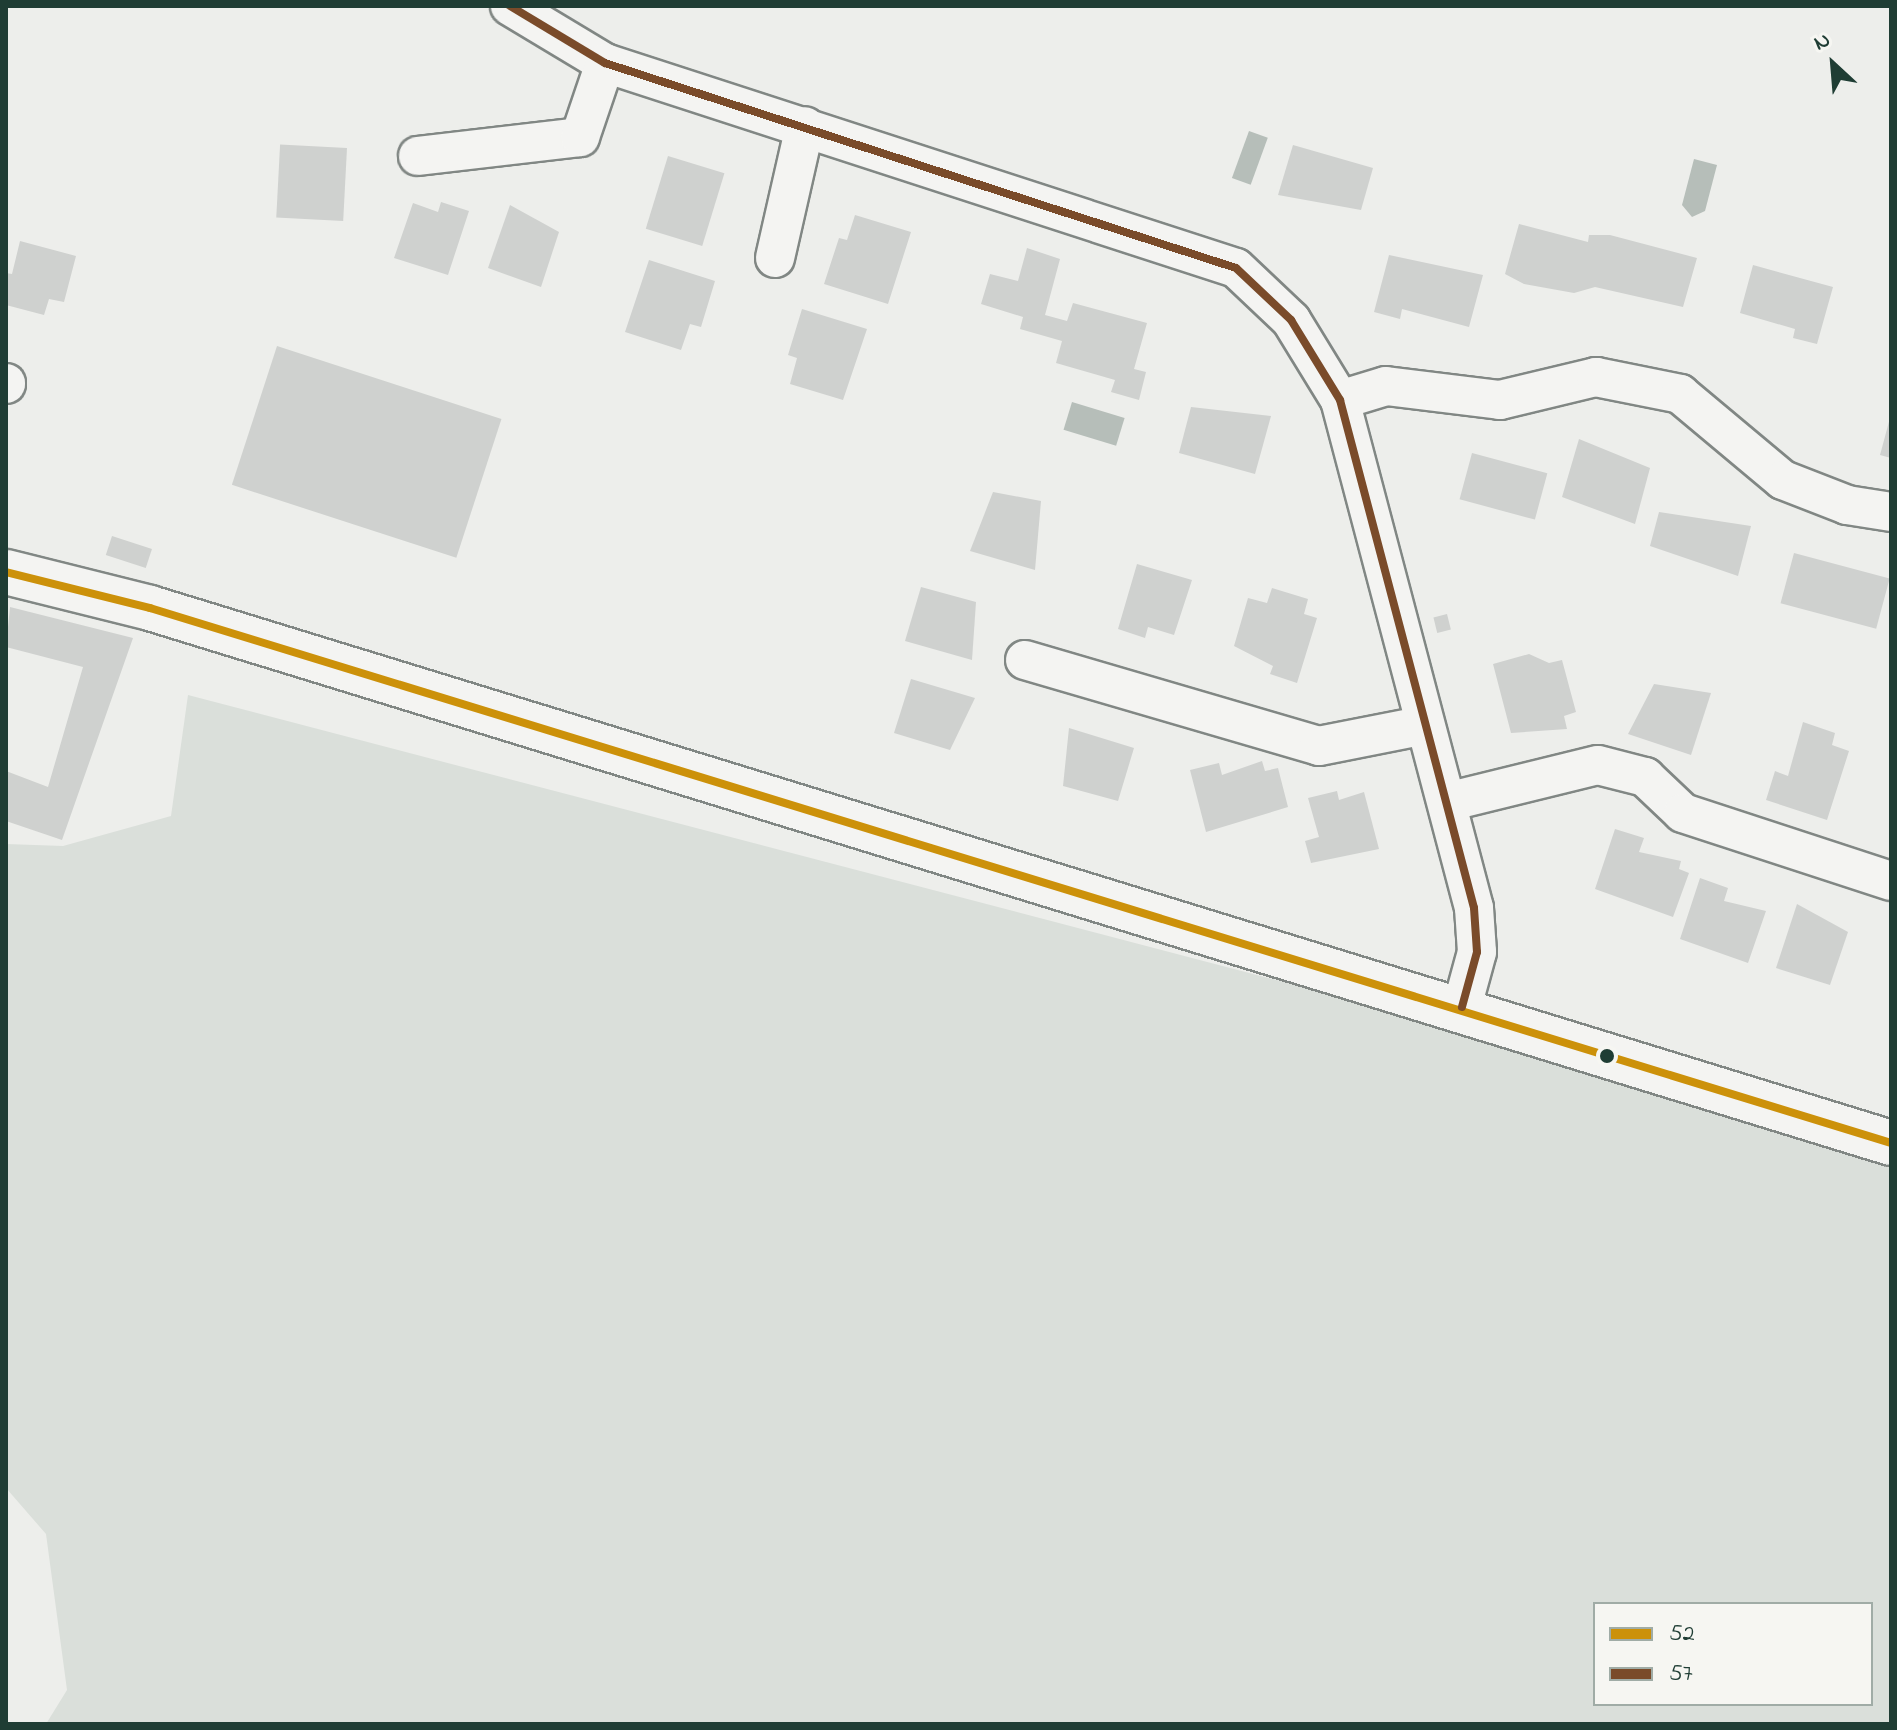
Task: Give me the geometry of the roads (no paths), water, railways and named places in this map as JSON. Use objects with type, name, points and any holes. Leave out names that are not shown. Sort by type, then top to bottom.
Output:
[{"type":"street","points":[[510,6],[605,63],[1236,268],[1291,320],[1340,400],[1474,908],[1477,952],[1462,1007]]},
{"type":"street","points":[[418,156],[580,137],[605,63]]},
{"type":"street","points":[[775,258],[805,126]]},
{"type":"street","points":[[1340,400],[1386,386],[1500,400],[1596,377],[1680,394],[1783,480],[1847,505],[1891,512]]},
{"type":"street","points":[[6,572],[150,608],[1462,1007],[1891,1143]]},
{"type":"street","points":[[1025,660],[1319,746],[1425,725]]},
{"type":"street","points":[[1447,802],[1598,765],[1645,777],[1683,813],[1891,881]]}]
